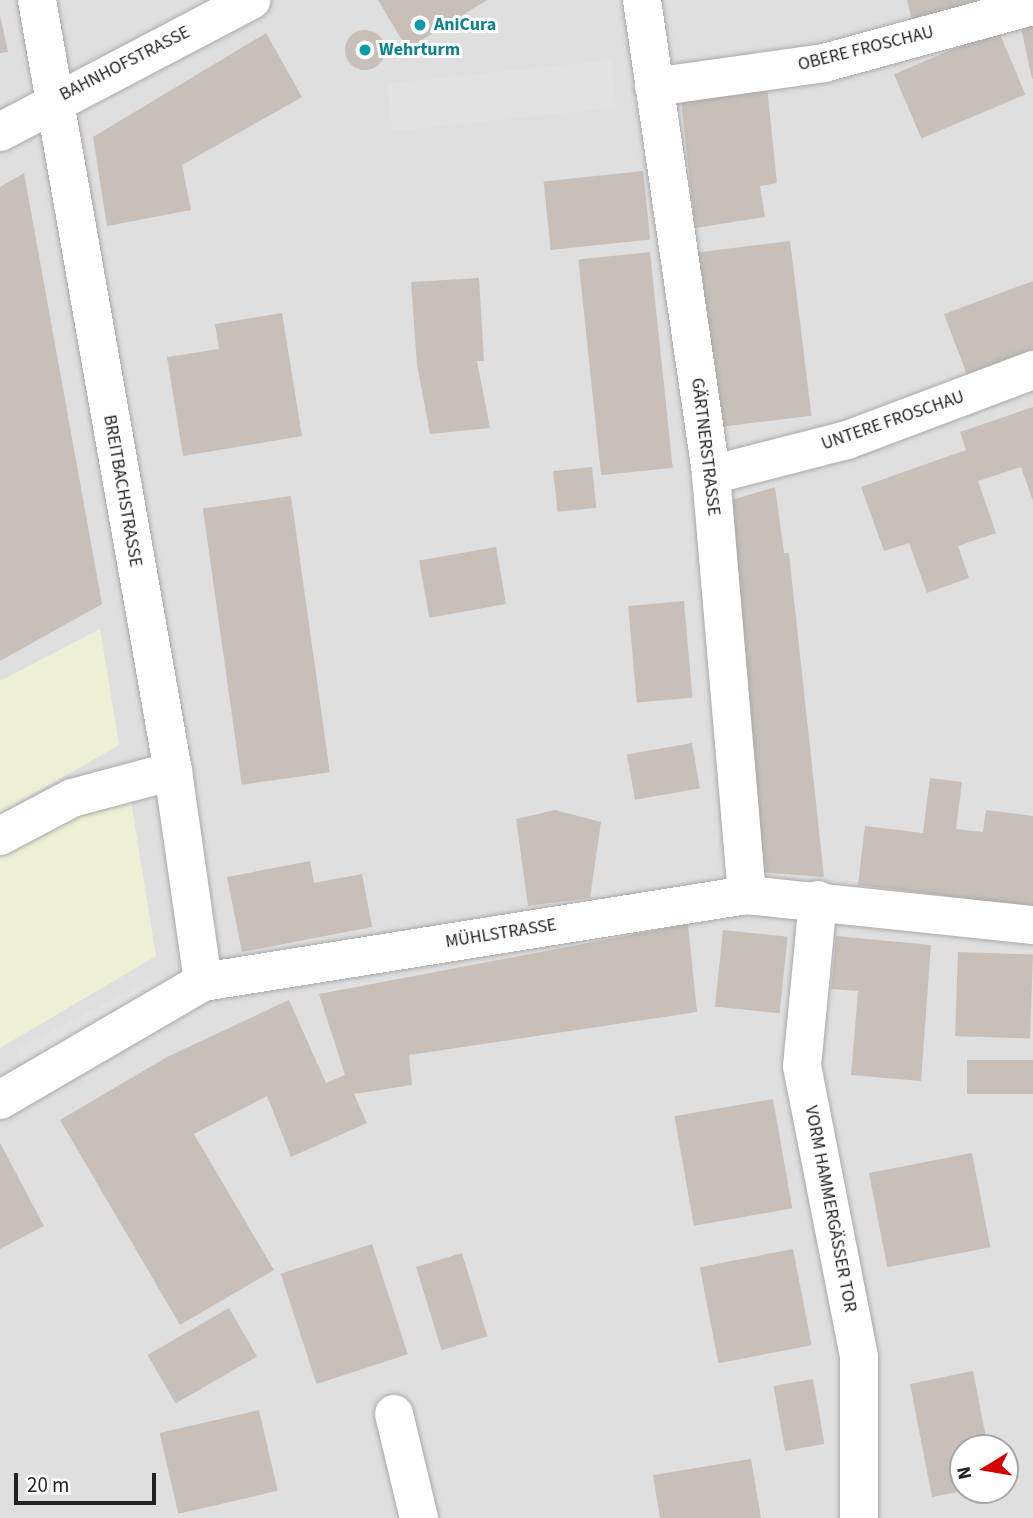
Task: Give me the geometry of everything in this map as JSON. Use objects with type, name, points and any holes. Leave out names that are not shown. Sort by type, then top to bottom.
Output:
[{"type":"street","name":"BREITBACHSTRASSE","points":[[37,0],[56,99],[85,287],[173,771],[203,982]]},
{"type":"street","name":"BAHNHOFSTRASSE","points":[[0,132],[56,99],[251,0]]},
{"type":"street","name":"GÄRTNERSTRASSE","points":[[642,0],[711,475],[747,895]]},
{"type":"street","name":"OBERE FROSCHAU","points":[[654,87],[824,63],[1033,6]]},
{"type":"street","name":"UNTERE FROSCHAU","points":[[711,475],[847,440],[1033,370]]},
{"type":"street","points":[[0,836],[72,798],[173,771]]},
{"type":"street","name":"MÜHLSTRASSE","points":[[0,1100],[203,982],[747,895],[818,900],[1033,925]]},
{"type":"street","name":"VORM HAMMERGÄSSER TOR","points":[[818,900],[802,1066],[859,1357],[859,1518]]},
{"type":"street","points":[[394,1414],[419,1518]]},
{"type":"shaded area","points":[[0,0],[1033,0],[1033,1518],[0,1518]]},
{"type":"shaded area","points":[[611,60],[616,108],[392,131],[387,84]]},
{"type":"shaded area","points":[[150,981],[159,999],[25,1067],[15,1050]]},
{"type":"green space","points":[[100,629],[119,745],[0,813],[0,681]]},
{"type":"green space","points":[[130,796],[156,956],[0,1048],[0,855],[103,802]]},
{"type":"building","name":"AniCura","points":[[378,0],[487,0],[407,49]]},
{"type":"building","points":[[907,0],[978,0],[981,12],[914,28]]},
{"type":"building","points":[[0,15],[8,52],[0,53]]},
{"type":"building","points":[[1033,15],[1033,78],[1032,79],[1019,18]]},
{"type":"building","name":"Wehrturm","points":[[365,30],[373,31],[379,36],[384,42],[384,58],[379,64],[373,69],[365,70],[357,69],[351,64],[346,58],[345,50],[346,42],[351,36],[357,31]]},
{"type":"building","points":[[998,30],[1025,94],[921,139],[894,74]]},
{"type":"building","points":[[266,33],[302,97],[182,165],[191,210],[107,226],[93,137]]},
{"type":"building","points":[[767,87],[777,183],[760,186],[765,217],[695,228],[681,100]]},
{"type":"building","points":[[643,171],[650,240],[551,250],[544,181]]},
{"type":"building","points":[[24,173],[102,604],[0,661],[0,187]]},
{"type":"building","points":[[790,241],[811,416],[713,428],[692,253]]},
{"type":"building","points":[[650,252],[673,468],[601,475],[578,260]]},
{"type":"building","points":[[479,278],[484,361],[477,361],[490,428],[430,434],[417,365],[411,282]]},
{"type":"building","points":[[1033,281],[1033,349],[967,375],[944,314]]},
{"type":"building","points":[[282,313],[302,436],[183,456],[167,357],[219,349],[215,324]]},
{"type":"building","points":[[1033,407],[1033,501],[1021,467],[978,481],[996,533],[958,546],[969,578],[927,593],[909,543],[884,551],[861,487],[966,450],[960,432]]},
{"type":"building","points":[[592,467],[596,508],[557,512],[553,471]]},
{"type":"building","points":[[775,487],[784,553],[789,553],[824,877],[757,872],[722,503]]},
{"type":"building","points":[[291,496],[330,772],[242,785],[203,508]]},
{"type":"building","points":[[496,547],[506,604],[429,618],[419,561]]},
{"type":"building","points":[[684,601],[692,698],[637,703],[628,606]]},
{"type":"building","points":[[692,743],[700,788],[635,800],[627,754]]},
{"type":"building","points":[[930,778],[962,782],[956,829],[983,832],[986,810],[1033,816],[1033,907],[858,885],[865,826],[923,833]]},
{"type":"building","points":[[555,810],[601,822],[590,898],[528,906],[516,819]]},
{"type":"building","points":[[310,861],[314,883],[362,874],[372,927],[242,952],[227,877]]},
{"type":"building","points":[[688,924],[697,1012],[409,1055],[412,1085],[354,1094],[367,1123],[291,1157],[267,1096],[194,1134],[274,1270],[180,1325],[60,1120],[167,1057],[289,1000],[326,1083],[345,1075],[319,994]]},
{"type":"building","points":[[723,930],[788,937],[780,1013],[715,1007]]},
{"type":"building","points":[[836,936],[931,945],[921,1081],[851,1075],[858,991],[831,989]]},
{"type":"building","points":[[958,952],[1033,955],[1030,1039],[955,1036]]},
{"type":"building","points":[[967,1060],[1033,1060],[1033,1094],[967,1094]]},
{"type":"building","points":[[773,1099],[792,1208],[694,1226],[675,1116]]},
{"type":"building","points":[[0,1143],[44,1226],[0,1249]]},
{"type":"building","points":[[972,1153],[990,1247],[887,1267],[869,1173]]},
{"type":"building","points":[[372,1244],[408,1354],[317,1384],[281,1274]]},
{"type":"building","points":[[793,1249],[812,1345],[718,1363],[700,1267]]},
{"type":"building","points":[[462,1253],[487,1336],[442,1350],[416,1267]]},
{"type":"building","points":[[229,1308],[257,1356],[176,1403],[148,1355]]},
{"type":"building","points":[[973,1371],[985,1434],[949,1434],[949,1494],[932,1497],[910,1384]]},
{"type":"building","points":[[813,1379],[824,1444],[785,1451],[774,1386]]},
{"type":"building","points":[[259,1410],[278,1491],[178,1514],[160,1433]]},
{"type":"building","points":[[751,1459],[761,1518],[660,1518],[653,1475]]},
{"type":"place","name":"AniCura","points":[[420,25]]},
{"type":"place","name":"Wehrturm","points":[[365,50]]}]
